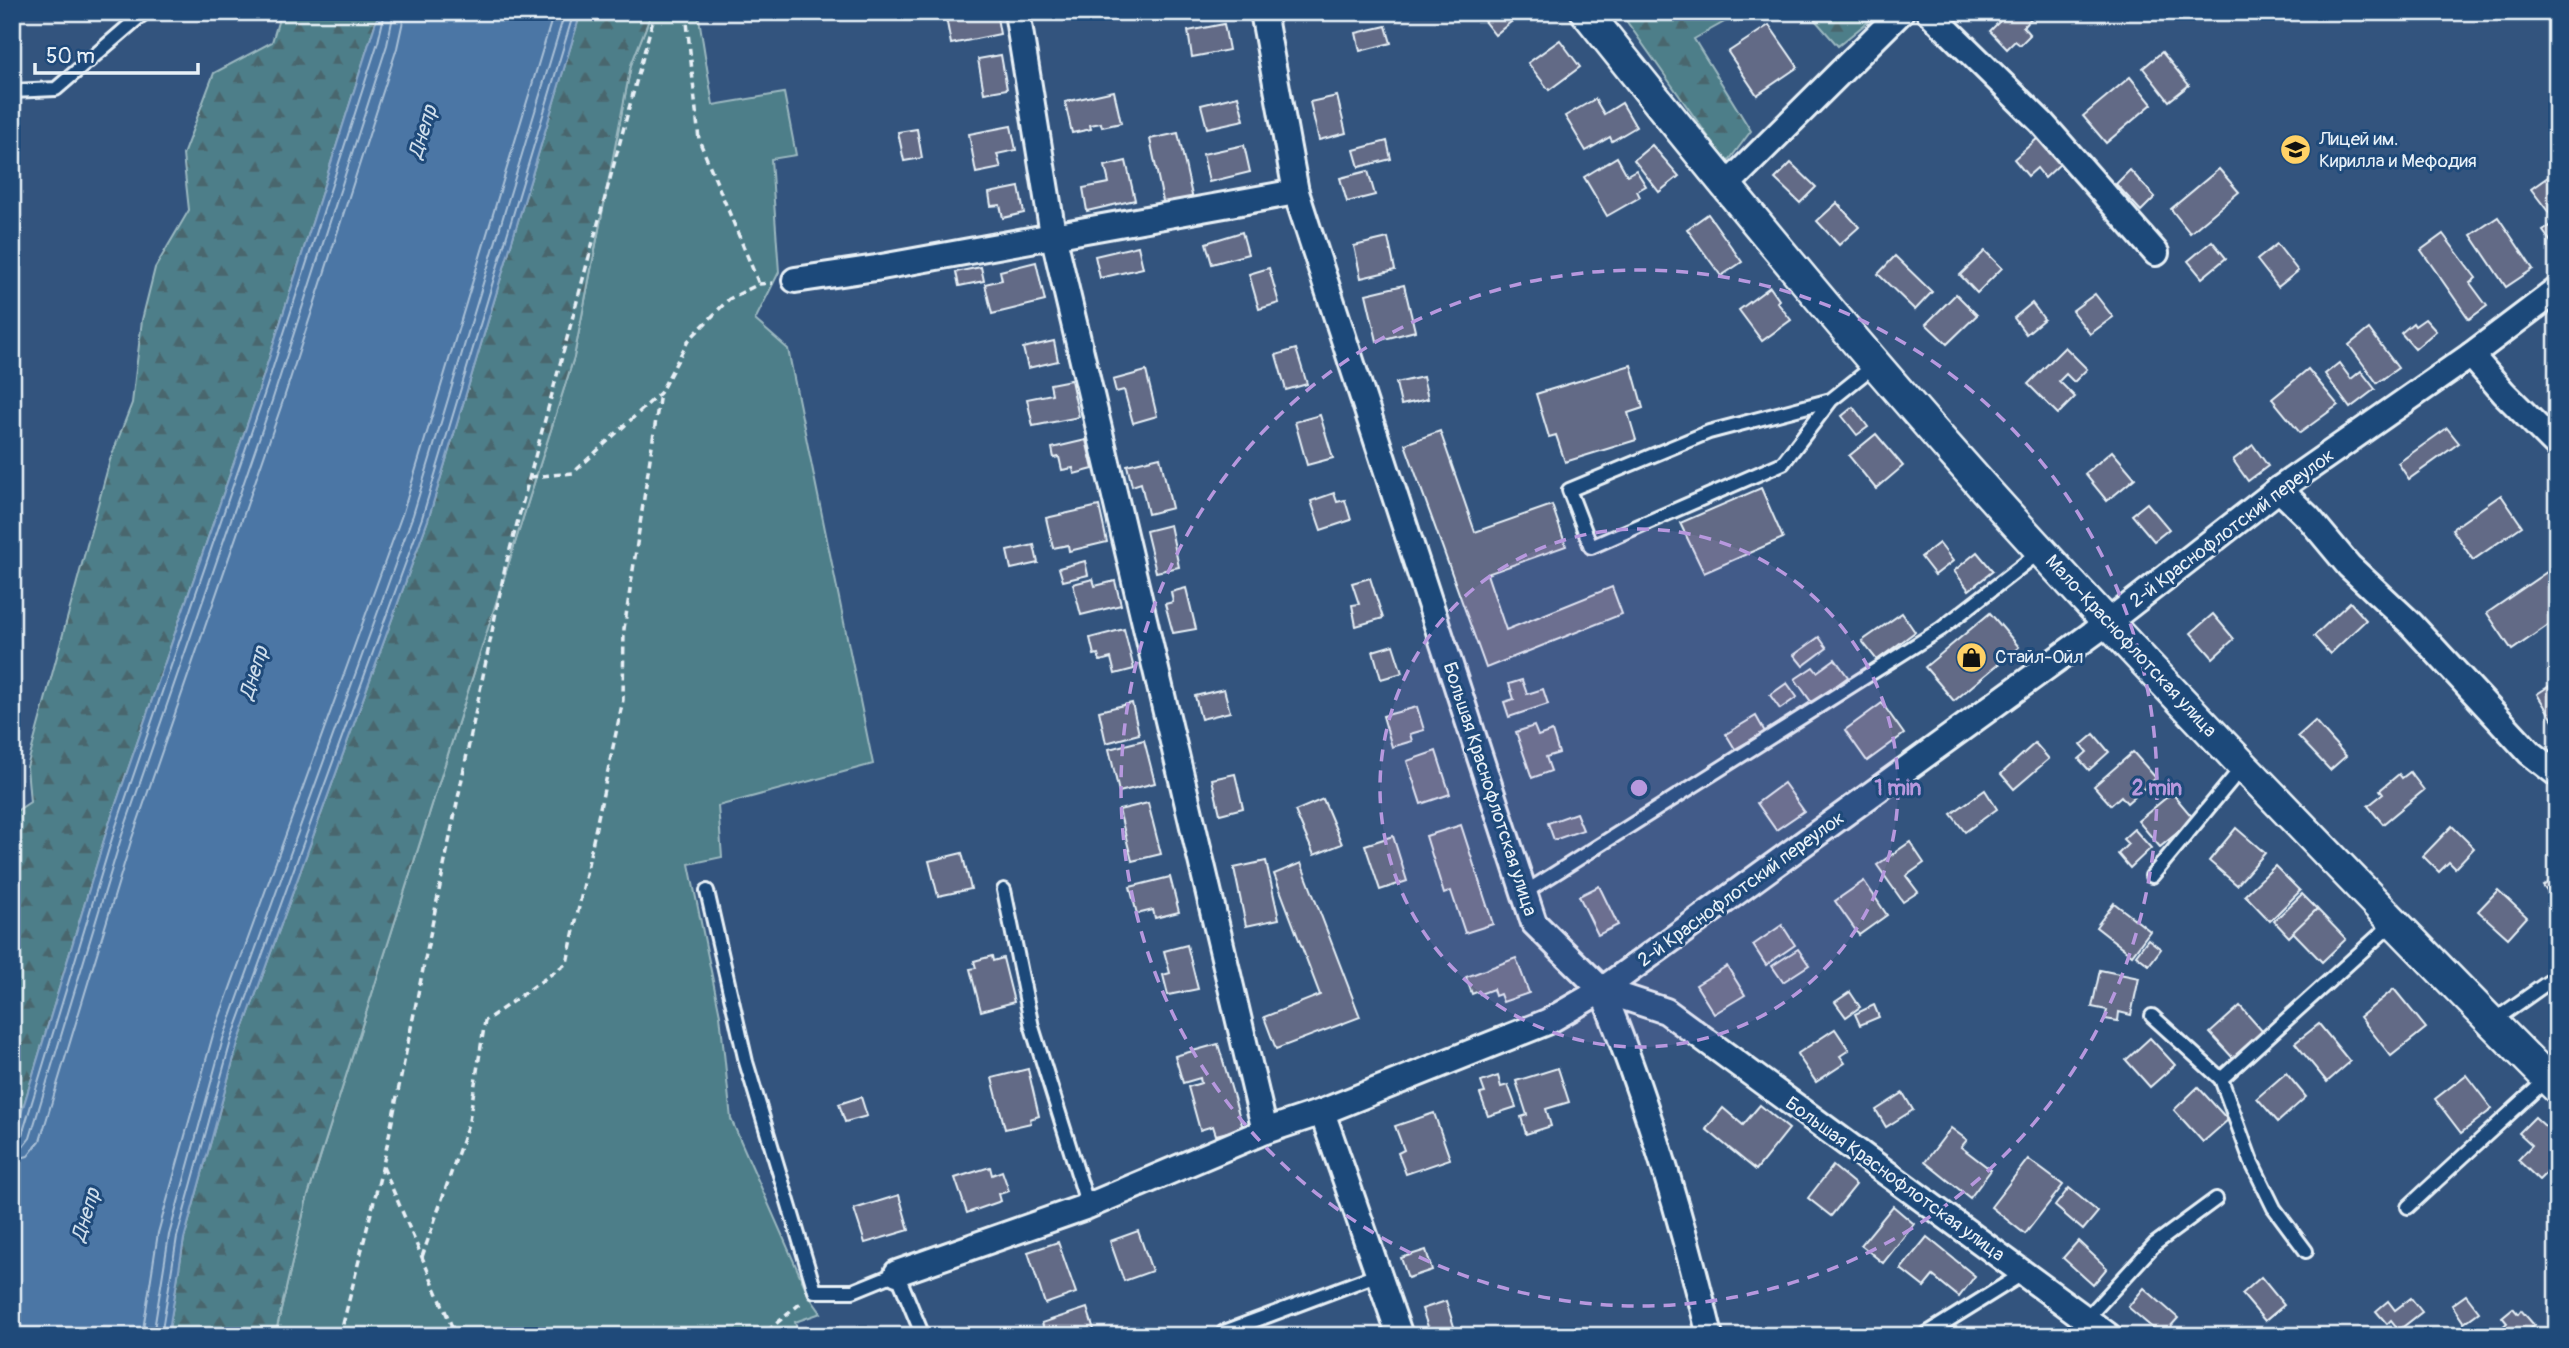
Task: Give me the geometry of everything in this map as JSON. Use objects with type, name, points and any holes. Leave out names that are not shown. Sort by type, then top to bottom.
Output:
[{"type":"street","points":[[1017,12],[1053,234],[1265,1131]]},
{"type":"street","name":"Большая Краснофлотская улица","points":[[1263,12],[1296,192],[1534,923],[1602,990],[1665,1011],[2109,1336]]},
{"type":"street","name":"Мало-Краснофлотская улица","points":[[1586,12],[1726,186],[1958,460],[2107,622],[2393,923],[2552,1083]]},
{"type":"street","points":[[1726,186],[1901,12]]},
{"type":"street","points":[[1929,12],[2041,122],[2156,253]]},
{"type":"street","points":[[794,280],[876,268],[1296,192]]},
{"type":"street","name":"2-й Краснофлотский переулок","points":[[897,1273],[1087,1206],[1265,1131],[1322,1112],[1546,1023],[1602,990],[2107,622],[2279,489],[2471,355],[2557,290]]},
{"type":"street","points":[[2471,355],[2504,393],[2557,446]]},
{"type":"street","points":[[2279,489],[2309,517],[2349,566],[2410,623],[2530,753],[2557,774]]},
{"type":"street","points":[[1602,990],[1630,1060],[1698,1284],[1710,1336]]},
{"type":"street","points":[[1322,1112],[1400,1336]]},
{"type":"lane","points":[[12,91],[56,89],[145,12]]},
{"type":"lane","points":[[1831,401],[1709,432],[1569,490],[1591,547],[1783,463],[1831,401],[1877,364]]},
{"type":"lane","points":[[1524,893],[1941,629],[2041,551]]},
{"type":"lane","points":[[2152,876],[2243,765]]},
{"type":"lane","points":[[1004,890],[1032,1027],[1087,1206]]},
{"type":"lane","points":[[707,891],[746,1062],[815,1291],[853,1291],[897,1273],[923,1336]]},
{"type":"lane","points":[[2221,1079],[2393,923]]},
{"type":"lane","points":[[2492,1022],[2557,976]]},
{"type":"lane","points":[[2152,1016],[2221,1079],[2251,1161],[2274,1208],[2306,1251]]},
{"type":"lane","points":[[2408,1206],[2552,1083]]},
{"type":"lane","points":[[2085,1319],[2155,1244],[2216,1199]]},
{"type":"lane","points":[[1923,1336],[2024,1273]]},
{"type":"lane","points":[[1224,1332],[1379,1274]]},
{"type":"path","points":[[340,1336],[383,1165],[505,569],[655,12]]},
{"type":"path","points":[[686,12],[699,140],[759,284]]},
{"type":"path","points":[[530,477],[573,473],[660,393],[688,341],[729,299],[759,284],[794,280]]},
{"type":"path","points":[[422,1257],[469,1121],[485,1021],[567,963],[623,700],[624,629],[660,393]]},
{"type":"path","points":[[383,1165],[456,1336]]},
{"type":"path","points":[[756,1336],[771,1328],[815,1291]]},
{"type":"green space","points":[[281,12],[379,12],[258,393],[107,830],[12,1144],[12,814],[30,802],[27,767],[110,460],[132,403],[142,320],[155,268],[189,210],[183,155],[214,73],[272,42]]},
{"type":"green space","points":[[581,12],[652,12],[631,65],[574,357],[306,1202],[275,1336],[168,1336],[184,1239],[238,1043],[428,520]]},
{"type":"green space","points":[[652,12],[698,12],[713,105],[784,93],[796,155],[771,159],[779,272],[755,320],[788,349],[873,764],[718,806],[722,857],[689,864],[720,1015],[731,1119],[809,1296],[821,1313],[795,1322],[799,1336],[275,1336],[306,1202],[574,357],[631,65]]},
{"type":"green space","points":[[1620,12],[1742,12],[1694,39],[1751,131],[1727,163]]},
{"type":"green space","points":[[1808,12],[1880,12],[1838,46]]},
{"type":"water","name":"Днепр","points":[[379,12],[581,12],[428,520],[238,1043],[184,1239],[168,1336],[12,1336],[12,1144],[107,830],[258,393]]},
{"type":"building","points":[[945,12],[996,12],[1000,34],[951,44]]},
{"type":"building","points":[[1108,12],[1128,12],[1129,16],[1109,19]]},
{"type":"building","points":[[1485,12],[1523,12],[1495,35],[1480,16]]},
{"type":"building","points":[[1995,12],[2037,12],[2023,27],[2030,35],[2020,45],[2015,41],[2007,49],[1990,31],[2002,19]]},
{"type":"building","points":[[1224,24],[1229,50],[1192,57],[1188,31]]},
{"type":"building","points":[[1769,25],[1798,67],[1757,95],[1728,52]]},
{"type":"building","points":[[1386,26],[1391,43],[1360,51],[1356,33]]},
{"type":"building","points":[[1560,40],[1580,67],[1549,90],[1528,63]]},
{"type":"building","points":[[2162,52],[2189,85],[2169,101],[2143,68]]},
{"type":"building","points":[[1001,55],[1007,89],[984,93],[978,59]]},
{"type":"building","points":[[2130,77],[2152,104],[2106,143],[2083,116]]},
{"type":"building","points":[[1114,91],[1121,123],[1102,127],[1101,123],[1090,125],[1091,129],[1072,133],[1065,102]]},
{"type":"building","points":[[1238,96],[1244,120],[1207,128],[1201,105]]},
{"type":"building","points":[[1337,96],[1346,133],[1319,140],[1310,102]]},
{"type":"building","points":[[1595,99],[1604,114],[1622,103],[1636,127],[1612,141],[1610,137],[1586,151],[1565,116]]},
{"type":"building","points":[[1011,126],[1016,150],[997,154],[1001,168],[976,173],[969,134]]},
{"type":"building","points":[[917,129],[922,158],[904,161],[898,132]]},
{"type":"building","points":[[1178,133],[1193,200],[1164,206],[1150,139]]},
{"type":"building","points":[[2038,138],[2061,163],[2045,178],[2037,168],[2028,176],[2014,159]]},
{"type":"building","points":[[1387,141],[1391,159],[1359,167],[1354,150]]},
{"type":"building","points":[[1244,145],[1250,172],[1209,182],[1203,154]]},
{"type":"building","points":[[1652,145],[1679,176],[1659,192],[1634,160]]},
{"type":"building","points":[[1617,157],[1627,175],[1636,170],[1646,186],[1637,191],[1640,197],[1607,216],[1584,177]]},
{"type":"building","points":[[1126,161],[1135,200],[1087,211],[1083,188],[1109,183],[1105,166]]},
{"type":"building","points":[[1791,163],[1816,187],[1800,203],[1775,179]]},
{"type":"building","points":[[2219,169],[2239,192],[2190,233],[2171,209]]},
{"type":"building","points":[[2130,170],[2155,197],[2141,211],[2116,184]]},
{"type":"building","points":[[1368,171],[1375,195],[1347,202],[1340,178]]},
{"type":"building","points":[[2555,172],[2557,174],[2556,249],[2543,231],[2556,222],[2531,189]]},
{"type":"building","points":[[1019,187],[1024,213],[1003,218],[1000,205],[991,206],[989,193]]},
{"type":"building","points":[[1837,203],[1859,227],[1839,245],[1817,221]]},
{"type":"building","points":[[1708,214],[1742,262],[1721,276],[1687,229]]},
{"type":"building","points":[[2498,217],[2533,269],[2506,287],[2471,235]]},
{"type":"building","points":[[1242,232],[1248,254],[1212,264],[1206,243]]},
{"type":"building","points":[[2443,234],[2476,278],[2470,283],[2487,306],[2469,319],[2421,250]]},
{"type":"building","points":[[1388,238],[1395,270],[1361,278],[1354,246]]},
{"type":"building","points":[[2212,241],[2226,258],[2202,278],[2188,261]]},
{"type":"building","points":[[2277,244],[2298,271],[2278,287],[2257,260]]},
{"type":"building","points":[[1138,246],[1143,268],[1100,278],[1095,256]]},
{"type":"building","points":[[1985,251],[2002,268],[1977,293],[1960,275]]},
{"type":"building","points":[[1895,256],[1932,292],[1915,310],[1878,274]]},
{"type":"building","points":[[1036,262],[1045,301],[992,314],[985,284],[1002,280],[1000,271]]},
{"type":"building","points":[[981,267],[984,281],[959,286],[956,272]]},
{"type":"building","points":[[1269,268],[1279,303],[1259,309],[1249,274]]},
{"type":"building","points":[[1404,285],[1415,331],[1377,341],[1366,294]]},
{"type":"building","points":[[1770,287],[1779,300],[1777,302],[1791,320],[1762,341],[1739,310]]},
{"type":"building","points":[[1956,294],[1977,315],[1947,344],[1926,324]]},
{"type":"building","points":[[2095,294],[2113,317],[2090,334],[2072,311]]},
{"type":"building","points":[[2032,303],[2044,319],[2026,334],[2014,318]]},
{"type":"building","points":[[2425,319],[2436,331],[2415,349],[2401,333],[2413,323],[2415,326]]},
{"type":"building","points":[[2369,329],[2398,368],[2377,383],[2349,345]]},
{"type":"building","points":[[1054,341],[1058,361],[1028,368],[1023,348]]},
{"type":"building","points":[[2065,347],[2087,369],[2074,382],[2066,374],[2059,381],[2075,397],[2058,414],[2028,384]]},
{"type":"building","points":[[1296,349],[1307,384],[1286,390],[1276,355]]},
{"type":"building","points":[[2339,363],[2351,379],[2361,371],[2375,389],[2350,408],[2325,374]]},
{"type":"building","points":[[1631,365],[1643,408],[1628,413],[1636,440],[1565,462],[1556,435],[1549,437],[1536,394]]},
{"type":"building","points":[[2308,369],[2338,405],[2300,433],[2272,399]]},
{"type":"building","points":[[1146,371],[1157,416],[1133,423],[1124,390],[1116,392],[1113,380]]},
{"type":"building","points":[[1423,377],[1428,399],[1401,405],[1396,383]]},
{"type":"building","points":[[1071,380],[1079,417],[1033,426],[1027,399],[1052,394],[1050,384]]},
{"type":"building","points":[[1853,407],[1868,427],[1857,435],[1842,416]]},
{"type":"building","points":[[1320,415],[1333,458],[1307,465],[1295,422]]},
{"type":"building","points":[[2447,428],[2459,443],[2409,479],[2398,463]]},
{"type":"building","points":[[1440,431],[1475,532],[1552,505],[1566,546],[1487,574],[1506,630],[1612,587],[1622,614],[1486,668],[1405,444]]},
{"type":"building","points":[[1876,434],[1903,466],[1876,489],[1849,456]]},
{"type":"building","points":[[1086,440],[1093,469],[1074,474],[1073,468],[1062,470],[1059,457],[1054,458],[1052,448]]},
{"type":"building","points":[[2253,445],[2268,466],[2248,481],[2233,460]]},
{"type":"building","points":[[2112,451],[2135,478],[2107,501],[2085,474]]},
{"type":"building","points":[[1160,457],[1172,508],[1148,514],[1141,483],[1132,486],[1127,465]]},
{"type":"building","points":[[1761,488],[1783,538],[1704,573],[1680,523]]},
{"type":"building","points":[[1334,493],[1337,502],[1345,500],[1351,520],[1321,530],[1311,501]]},
{"type":"building","points":[[2501,495],[2522,526],[2473,560],[2452,529]]},
{"type":"building","points":[[2147,503],[2169,529],[2154,541],[2132,515]]},
{"type":"building","points":[[1099,506],[1107,542],[1069,551],[1068,545],[1053,548],[1046,518]]},
{"type":"building","points":[[1170,525],[1179,567],[1156,572],[1146,531]]},
{"type":"building","points":[[1939,543],[1953,561],[1935,575],[1921,557]]},
{"type":"building","points":[[1034,545],[1038,563],[1011,569],[1007,551]]},
{"type":"building","points":[[1977,552],[1993,571],[1969,590],[1954,571]]},
{"type":"building","points":[[1085,561],[1088,575],[1063,581],[1059,568]]},
{"type":"building","points":[[2557,565],[2557,619],[2512,650],[2487,613]]},
{"type":"building","points":[[1370,578],[1383,618],[1356,626],[1352,605],[1359,604],[1352,583]]},
{"type":"building","points":[[1093,579],[1095,586],[1115,581],[1121,605],[1081,615],[1073,584]]},
{"type":"building","points":[[1186,588],[1196,629],[1173,633],[1165,604],[1173,602],[1171,592]]},
{"type":"building","points":[[2350,602],[2366,620],[2330,654],[2314,636]]},
{"type":"building","points":[[1902,613],[1915,632],[1877,660],[1862,641]]},
{"type":"building","name":"Стайл-Ойл","points":[[1990,613],[2019,647],[1954,701],[1925,667]]},
{"type":"building","points":[[2213,614],[2234,639],[2213,658],[2191,633]]},
{"type":"building","points":[[1124,629],[1134,669],[1115,674],[1111,658],[1100,661],[1098,654],[1094,655],[1090,638]]},
{"type":"building","points":[[1819,637],[1827,648],[1803,666],[1794,655]]},
{"type":"building","points":[[1393,645],[1402,673],[1381,679],[1373,651]]},
{"type":"building","points":[[1835,659],[1848,677],[1812,703],[1795,679],[1813,667],[1817,672]]},
{"type":"building","points":[[1522,680],[1527,694],[1543,689],[1548,704],[1509,717],[1504,702],[1514,699],[1509,684]]},
{"type":"building","points":[[2557,681],[2557,717],[2553,720],[2537,694]]},
{"type":"building","points":[[1787,683],[1797,697],[1780,709],[1770,695]]},
{"type":"building","points":[[1224,689],[1230,712],[1201,719],[1195,696]]},
{"type":"building","points":[[1132,703],[1139,734],[1106,743],[1099,711]]},
{"type":"building","points":[[1882,703],[1904,734],[1867,761],[1845,730]]},
{"type":"building","points":[[1417,707],[1424,730],[1410,734],[1412,741],[1392,747],[1383,716]]},
{"type":"building","points":[[1756,716],[1765,732],[1735,749],[1726,734]]},
{"type":"building","points":[[2315,721],[2346,756],[2330,770],[2298,736]]},
{"type":"building","points":[[1534,726],[1538,736],[1552,731],[1559,753],[1546,757],[1551,771],[1532,778],[1516,732]]},
{"type":"building","points":[[2094,734],[2109,752],[2089,770],[2079,759],[2087,752],[2081,745]]},
{"type":"building","points":[[1144,740],[1155,783],[1119,792],[1109,749]]},
{"type":"building","points":[[2035,743],[2049,759],[2014,789],[2001,774]]},
{"type":"building","points":[[1436,751],[1450,794],[1421,804],[1407,761]]},
{"type":"building","points":[[2133,752],[2156,778],[2127,803],[2121,796],[2111,805],[2094,786]]},
{"type":"building","points":[[2410,772],[2424,790],[2383,824],[2368,806],[2383,794],[2380,790],[2399,774],[2402,778]]},
{"type":"building","points":[[1235,774],[1243,808],[1220,814],[1212,779]]},
{"type":"building","points":[[1784,783],[1804,811],[1776,830],[1757,803]]},
{"type":"building","points":[[1985,790],[1997,809],[1965,832],[1951,814]]},
{"type":"building","points":[[2172,793],[2194,819],[2160,847],[2138,821]]},
{"type":"building","points":[[1323,799],[1342,844],[1314,855],[1295,811]]},
{"type":"building","points":[[1148,803],[1161,854],[1132,861],[1119,810]]},
{"type":"building","points":[[1576,813],[1583,830],[1554,840],[1548,823]]},
{"type":"building","points":[[1461,825],[1493,924],[1465,933],[1451,891],[1444,894],[1426,836]]},
{"type":"building","points":[[2452,826],[2474,848],[2455,868],[2449,862],[2439,872],[2423,856]]},
{"type":"building","points":[[2236,828],[2265,853],[2237,885],[2209,861]]},
{"type":"building","points":[[2134,829],[2151,848],[2130,868],[2118,854],[2128,844],[2123,839]]},
{"type":"building","points":[[1393,836],[1407,881],[1380,890],[1365,845]]},
{"type":"building","points":[[1910,842],[1924,863],[1906,876],[1918,892],[1903,902],[1877,865]]},
{"type":"building","points":[[962,853],[971,889],[938,896],[929,861]]},
{"type":"building","points":[[1266,861],[1279,919],[1246,926],[1234,868]]},
{"type":"building","points":[[1301,863],[1360,1017],[1276,1049],[1264,1017],[1320,995],[1274,874]]},
{"type":"building","points":[[2275,866],[2300,891],[2270,921],[2245,895]]},
{"type":"building","points":[[1170,877],[1179,912],[1155,918],[1153,910],[1137,914],[1130,887]]},
{"type":"building","points":[[2557,877],[2557,905],[2543,886]]},
{"type":"building","points":[[1864,881],[1887,915],[1859,935],[1835,901]]},
{"type":"building","points":[[1599,886],[1618,925],[1598,935],[1579,896]]},
{"type":"building","points":[[2498,890],[2527,917],[2508,938],[2478,911]]},
{"type":"building","points":[[2302,894],[2317,909],[2289,937],[2274,921]]},
{"type":"building","points":[[2114,903],[2150,931],[2132,955],[2096,927]]},
{"type":"building","points":[[2317,909],[2346,939],[2322,962],[2293,932]]},
{"type":"building","points":[[1782,925],[1795,945],[1766,965],[1753,945]]},
{"type":"building","points":[[2148,939],[2161,949],[2149,965],[2136,955]]},
{"type":"building","points":[[1187,945],[1198,989],[1168,995],[1163,975],[1170,973],[1164,951]]},
{"type":"building","points":[[1798,949],[1809,965],[1783,982],[1772,966]]},
{"type":"building","points":[[992,956],[993,961],[1003,958],[1014,1002],[981,1011],[970,969],[976,968],[974,961]]},
{"type":"building","points":[[1516,958],[1529,993],[1503,1002],[1500,994],[1495,996],[1493,989],[1472,994],[1466,977]]},
{"type":"building","points":[[1727,966],[1745,995],[1714,1014],[1696,985]]},
{"type":"building","points":[[2100,970],[2139,978],[2131,1015],[2119,1012],[2118,1021],[2105,1019],[2107,1010],[2092,1007]]},
{"type":"building","points":[[2394,989],[2426,1028],[2391,1056],[2360,1017]]},
{"type":"building","points":[[1850,992],[1860,1007],[1846,1017],[1835,1002]]},
{"type":"building","points":[[1874,1005],[1879,1017],[1860,1025],[1855,1014]]},
{"type":"building","points":[[2240,1006],[2263,1032],[2233,1058],[2210,1033]]},
{"type":"building","points":[[2319,1024],[2350,1062],[2327,1082],[2295,1043]]},
{"type":"building","points":[[1835,1029],[1849,1050],[1840,1056],[1845,1063],[1816,1082],[1797,1054]]},
{"type":"building","points":[[2150,1038],[2175,1065],[2150,1087],[2126,1060]]},
{"type":"building","points":[[1218,1044],[1243,1128],[1216,1135],[1213,1126],[1200,1130],[1188,1087],[1201,1083],[1200,1078],[1183,1083],[1175,1056]]},
{"type":"building","points":[[1558,1068],[1569,1102],[1546,1109],[1551,1126],[1526,1134],[1521,1117],[1527,1115],[1516,1081]]},
{"type":"building","points":[[1028,1069],[1039,1116],[1030,1119],[1031,1123],[1005,1129],[992,1078]]},
{"type":"building","points":[[2286,1073],[2306,1097],[2278,1122],[2257,1098]]},
{"type":"building","points":[[2466,1075],[2492,1109],[2461,1133],[2435,1099]]},
{"type":"building","points":[[1498,1076],[1501,1087],[1508,1085],[1516,1107],[1488,1116],[1480,1094],[1485,1093],[1481,1082]]},
{"type":"building","points":[[2198,1087],[2228,1120],[2203,1142],[2174,1110]]},
{"type":"building","points":[[1903,1093],[1913,1110],[1886,1127],[1876,1110]]},
{"type":"building","points":[[861,1097],[867,1116],[845,1122],[839,1104]]},
{"type":"building","points":[[1760,1105],[1789,1129],[1756,1170],[1706,1129],[1723,1108],[1743,1125]]},
{"type":"building","points":[[1434,1113],[1450,1159],[1406,1174],[1398,1153],[1404,1150],[1395,1126]]},
{"type":"building","points":[[2535,1117],[2557,1137],[2557,1162],[2539,1180],[2518,1160],[2532,1145],[2519,1133]]},
{"type":"building","points":[[1951,1128],[1967,1140],[1961,1147],[1991,1170],[1970,1198],[1925,1162]]},
{"type":"building","points":[[2028,1159],[2063,1185],[2025,1234],[1991,1207]]},
{"type":"building","points":[[1833,1166],[1856,1185],[1831,1216],[1808,1198]]},
{"type":"building","points":[[990,1167],[992,1175],[1002,1171],[1009,1191],[999,1194],[1001,1201],[967,1213],[955,1178]]},
{"type":"building","points":[[2069,1188],[2098,1212],[2083,1230],[2055,1206]]},
{"type":"building","points":[[899,1195],[909,1230],[865,1243],[854,1209]]},
{"type":"building","points":[[1893,1206],[1914,1224],[1883,1263],[1861,1245]]},
{"type":"building","points":[[1138,1231],[1152,1271],[1124,1281],[1110,1241]]},
{"type":"building","points":[[1927,1237],[1975,1276],[1959,1297],[1933,1276],[1924,1287],[1901,1269]]},
{"type":"building","points":[[2078,1241],[2107,1268],[2093,1285],[2063,1258]]},
{"type":"building","points":[[1058,1242],[1076,1293],[1045,1304],[1028,1252]]},
{"type":"building","points":[[1426,1250],[1432,1270],[1408,1278],[1401,1258]]},
{"type":"building","points":[[2261,1277],[2284,1305],[2265,1321],[2242,1294]]},
{"type":"building","points":[[2144,1288],[2178,1318],[2162,1336],[2128,1307]]},
{"type":"building","points":[[2466,1295],[2479,1312],[2464,1323],[2452,1305]]},
{"type":"building","points":[[2411,1298],[2422,1312],[2399,1330],[2391,1320],[2387,1324],[2376,1311],[2388,1301],[2395,1310]]},
{"type":"building","points":[[1446,1301],[1457,1336],[1431,1336],[1422,1309]]},
{"type":"building","points":[[1087,1308],[1096,1336],[1046,1336],[1042,1323]]},
{"type":"building","points":[[2513,1308],[2518,1314],[2521,1310],[2534,1325],[2521,1336],[2492,1336],[2507,1323],[2502,1317]]},
{"type":"building","points":[[1281,1328],[1283,1336],[1254,1336]]},
{"type":"place","name":"Лицей им. Кирилла и Мефодия","points":[[2296,150]]},
{"type":"place","name":"Стайл-Ойл","points":[[1972,657]]}]
